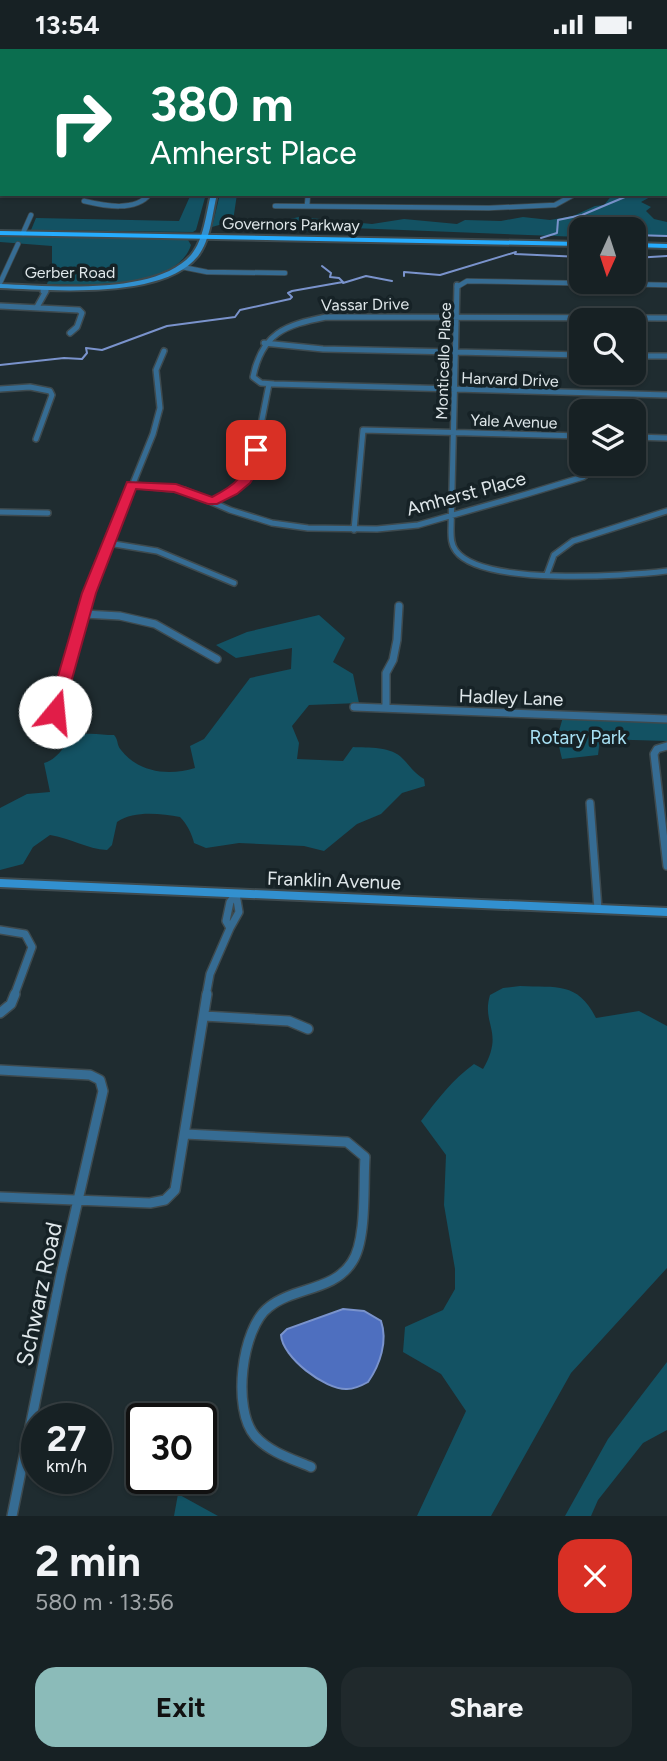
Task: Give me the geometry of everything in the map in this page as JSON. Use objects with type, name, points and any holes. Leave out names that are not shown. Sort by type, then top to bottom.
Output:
[{"type":"main road","name":"Governors Parkway","points":[[0,233],[569,244]]},
{"type":"main road","points":[[646,245],[667,246]]},
{"type":"street","points":[[84,201],[131,204],[144,202],[148,196]]},
{"type":"street","points":[[182,267],[195,255],[213,196]]},
{"type":"street","points":[[307,206],[308,196]]},
{"type":"street","points":[[275,206],[504,208],[554,205],[571,196]]},
{"type":"street","points":[[23,233],[31,215]]},
{"type":"street","points":[[0,284],[18,244]]},
{"type":"street","points":[[182,267],[207,272],[285,273]]},
{"type":"street","name":"Gerber Road","points":[[0,284],[44,289],[129,285],[163,276],[182,267]]},
{"type":"street","name":"Monticello Place","points":[[547,574],[494,571],[465,560],[453,546],[451,516],[456,286],[463,282],[667,286]]},
{"type":"street","points":[[38,304],[42,301],[46,291],[44,289]]},
{"type":"street","points":[[0,306],[38,304],[81,311],[77,330],[70,333]]},
{"type":"street","name":"Vassar Drive","points":[[264,343],[285,328],[326,317],[667,318]]},
{"type":"street","points":[[213,502],[239,487],[250,474],[269,384],[257,381],[253,376],[257,357],[264,343],[308,348],[569,355]]},
{"type":"street","points":[[64,705],[60,697],[84,614],[108,543],[153,434],[160,408],[156,370],[164,351]]},
{"type":"street","points":[[646,356],[667,356]]},
{"type":"street","name":"Harvard Drive","points":[[269,384],[667,395]]},
{"type":"street","points":[[0,389],[33,387],[50,391],[52,395],[36,439]]},
{"type":"street","name":"Yale Avenue","points":[[354,530],[363,430],[569,436]]},
{"type":"street","points":[[646,437],[667,438]]},
{"type":"street","name":"Amherst Place","points":[[132,485],[176,488],[245,516],[272,523],[354,530],[418,525],[582,476]]},
{"type":"street","points":[[667,511],[573,541],[554,555],[547,574],[618,575],[667,571]]},
{"type":"street","points":[[0,512],[48,513]]},
{"type":"street","points":[[108,543],[150,548],[234,583]]},
{"type":"street","points":[[386,708],[386,673],[396,647],[399,606]]},
{"type":"street","points":[[84,614],[120,616],[155,624],[217,659]]},
{"type":"street","name":"Hadley Lane","points":[[354,707],[667,719]]},
{"type":"street","points":[[667,746],[657,749],[654,754],[667,866]]},
{"type":"street","points":[[590,803],[598,909]]},
{"type":"street","name":"Franklin Avenue","points":[[0,883],[667,912]]},
{"type":"street","points":[[0,1197],[150,1203],[165,1200],[175,1190],[210,975],[230,928],[226,921],[236,894]]},
{"type":"street","points":[[0,930],[24,934],[32,947],[11,1003],[0,1013]]},
{"type":"street","points":[[204,1016],[289,1021],[308,1029]]},
{"type":"street","name":"Schwarz Road","points":[[0,1070],[90,1075],[100,1080],[103,1091],[80,1201],[61,1273],[12,1516]]},
{"type":"street","points":[[185,1134],[347,1142],[362,1151],[365,1157],[359,1251],[355,1261],[347,1271],[326,1285],[295,1293],[275,1302],[261,1314],[252,1328],[242,1401],[247,1425],[263,1444],[311,1467]]},
{"type":"green space","points":[[190,196],[205,196],[196,230],[193,232],[31,230],[36,218],[179,221]]},
{"type":"green space","points":[[220,196],[237,196],[233,221],[212,227]]},
{"type":"green space","points":[[611,196],[650,196],[641,202],[651,207],[646,211],[654,219],[667,222],[667,237],[646,236],[646,217],[569,217],[569,237],[352,228],[284,232],[221,229],[222,226],[234,222],[276,222],[299,217],[372,224],[404,219],[457,224],[465,220],[501,221],[523,217],[550,220],[573,216],[604,205]]},
{"type":"green space","points":[[0,236],[188,240],[191,245],[182,260],[168,270],[149,277],[105,284],[47,284],[52,269],[52,246],[0,242]]},
{"type":"green space","points":[[319,615],[345,638],[333,662],[353,674],[359,703],[309,705],[292,726],[299,743],[297,759],[343,761],[353,747],[386,750],[403,759],[424,779],[425,786],[402,793],[381,814],[357,824],[324,851],[304,846],[239,843],[206,848],[194,843],[189,829],[180,817],[140,814],[117,822],[112,845],[107,850],[50,835],[33,847],[23,864],[0,870],[0,808],[27,794],[50,792],[44,763],[55,757],[70,740],[83,734],[114,735],[119,748],[128,758],[145,768],[175,772],[195,768],[190,746],[204,739],[250,678],[291,669],[292,648],[236,658],[216,645],[247,632]]},
{"type":"green space","name":"Rotary Park","points":[[563,717],[667,721],[667,741],[600,739],[598,755],[562,759],[557,738]]},
{"type":"green space","points":[[555,987],[573,992],[589,1006],[596,1018],[639,1011],[667,1026],[667,1268],[571,1373],[491,1516],[417,1516],[466,1411],[441,1374],[403,1352],[405,1327],[443,1310],[455,1289],[455,1269],[444,1205],[446,1155],[421,1121],[466,1070],[474,1064],[483,1069],[493,1037],[488,1014],[490,995],[503,988]]},
{"type":"green space","points":[[667,1362],[667,1430],[643,1443],[598,1500],[591,1516],[565,1516],[608,1439]]},
{"type":"green space","points":[[178,1494],[218,1516],[174,1516]]},
{"type":"water","points":[[343,1309],[364,1311],[381,1321],[384,1337],[379,1361],[368,1382],[350,1389],[328,1384],[306,1371],[289,1353],[281,1335],[287,1329]]},
{"type":"waterway","points":[[541,238],[557,233],[558,220],[582,215],[627,196]]},
{"type":"waterway","points":[[646,235],[667,236]]},
{"type":"waterway","points":[[404,276],[404,272],[440,275],[516,252]]},
{"type":"waterway","points":[[515,254],[569,256]]},
{"type":"waterway","points":[[646,257],[667,256]]},
{"type":"waterway","points":[[0,365],[64,358],[82,359],[87,353],[86,348],[102,350],[167,326],[235,317],[240,310],[290,299],[292,297],[288,293],[292,291],[343,282],[339,278],[330,277],[331,273],[322,266]]},
{"type":"waterway","points":[[343,283],[366,276],[392,281]]},
{"type":"route","points":[[55,712],[64,705],[60,697],[89,593],[132,485],[176,488],[213,502],[239,487],[245,480],[252,470],[256,450]]}]
